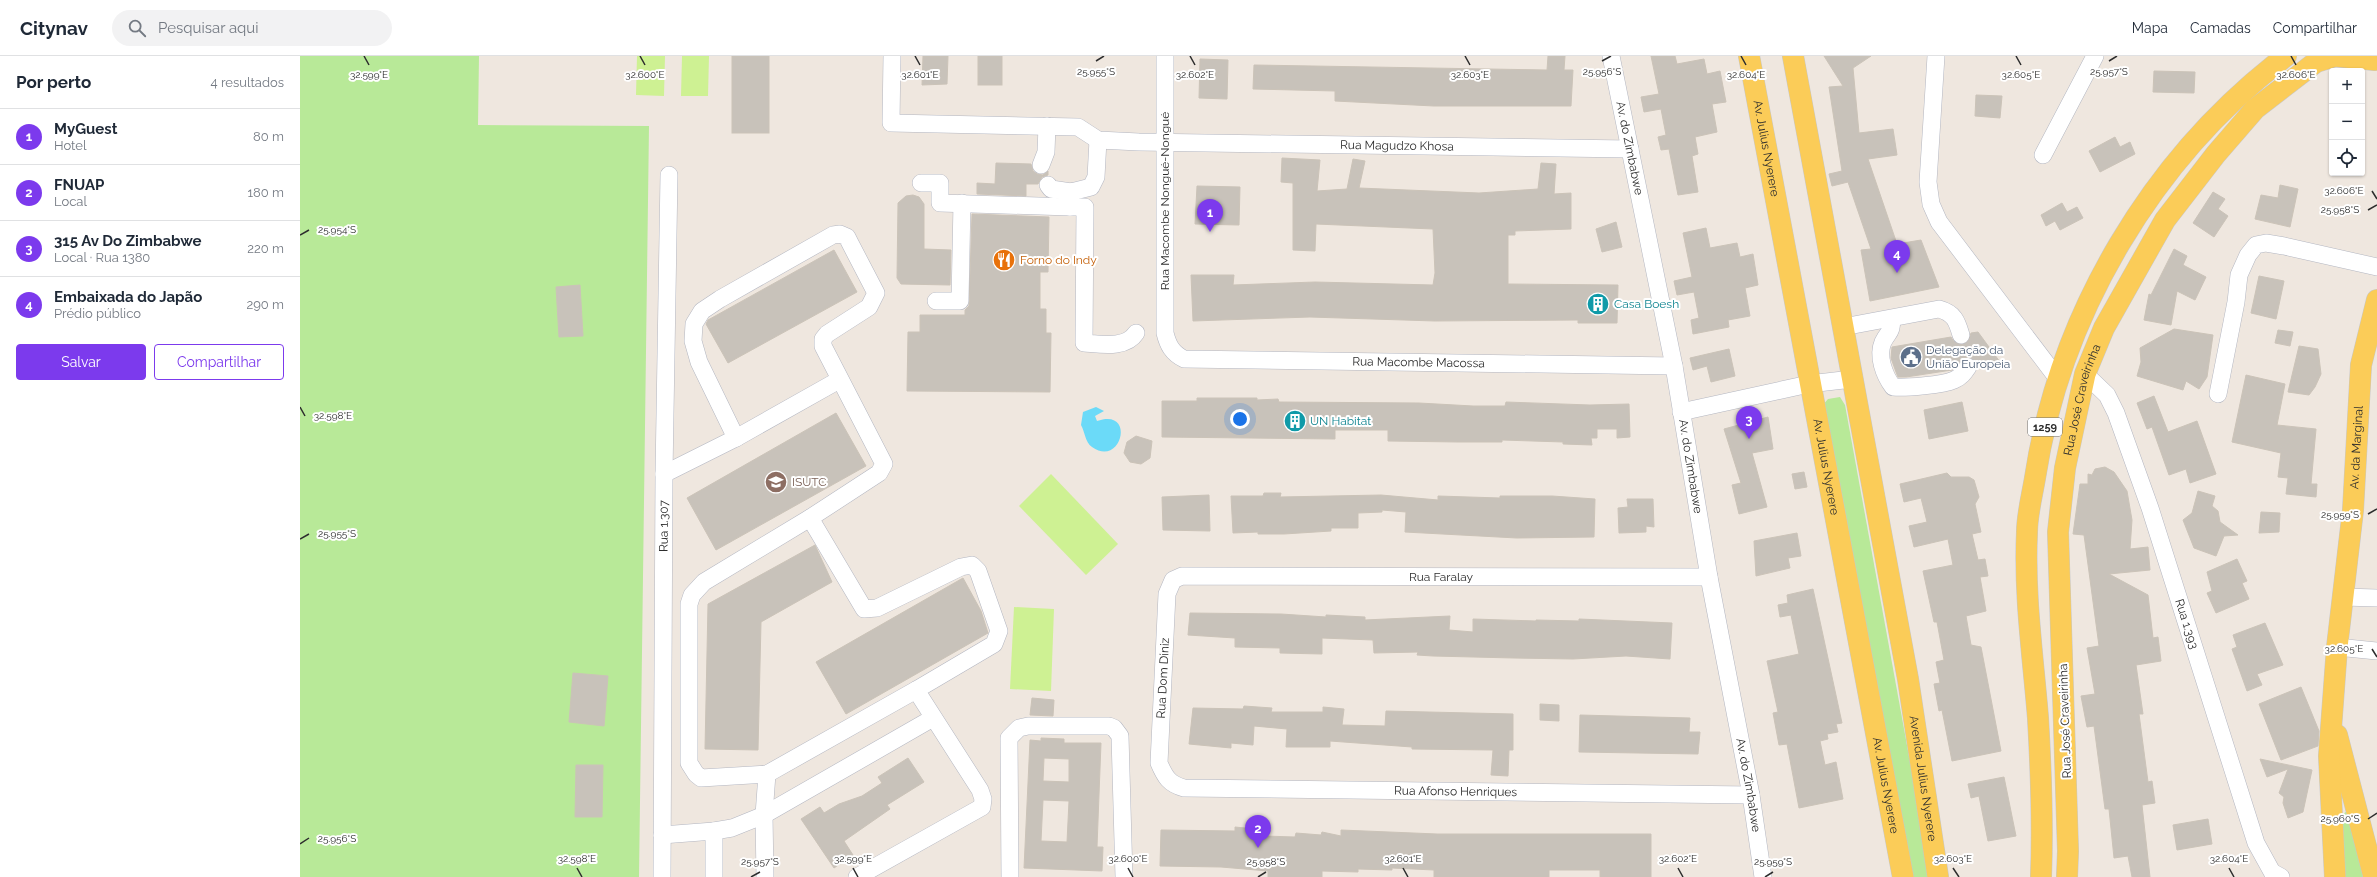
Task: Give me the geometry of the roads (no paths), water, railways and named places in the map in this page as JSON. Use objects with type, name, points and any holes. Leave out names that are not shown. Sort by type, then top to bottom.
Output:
[{"type":"main road","name":"Av. Julius Nyerere","points":[[1749,56],[1809,384],[1903,877]]},
{"type":"main road","points":[[1793,56],[1852,379]]},
{"type":"main road","name":"1259","points":[[2041,877],[2038,719],[2026,605],[2027,530],[2038,455],[2058,379],[2070,344],[2096,288],[2134,220],[2179,158],[2231,102],[2286,56]]},
{"type":"main road","name":"Rua José Craveirinha","points":[[2067,877],[2068,844],[2058,532],[2065,468],[2085,374],[2104,328],[2165,220],[2216,154],[2254,109],[2316,62],[2335,56],[2374,59]]},
{"type":"main road","name":"Av. da Marginal","points":[[2335,877],[2329,756],[2337,647],[2353,510],[2361,364],[2377,300]]},
{"type":"main road","name":"Avenida Julius Nyerere","points":[[1852,379],[1908,679],[1938,877]]},
{"type":"main road","name":"Av. da Marginal","points":[[2332,715],[2374,877]]},
{"type":"street","points":[[892,56],[891,123],[1078,127],[1098,140],[1096,177],[1091,187],[1071,199],[940,203],[940,183],[921,183]]},
{"type":"street","name":"Rua Macombe Nongué-Nongué","points":[[1165,56],[1165,333],[1168,345]]},
{"type":"street","name":"Av. do Zimbabwe","points":[[1611,56],[1674,366],[1709,577],[1751,795],[1763,877]]},
{"type":"street","points":[[1936,56],[1928,182],[1931,204],[1939,222],[2058,379]]},
{"type":"street","points":[[2043,155],[2095,56]]},
{"type":"street","points":[[1041,165],[1046,152],[1047,126]]},
{"type":"street","name":"Rua Magudzo Khosa","points":[[1098,140],[1630,149]]},
{"type":"street","name":"Rua 1.307","points":[[662,877],[664,474],[669,175]]},
{"type":"street","points":[[1048,185],[1051,189],[1085,208],[1084,344],[1119,344],[1133,339],[1136,333]]},
{"type":"street","points":[[936,301],[960,301],[962,203]]},
{"type":"street","points":[[736,438],[699,362],[692,341],[694,324],[702,311],[720,299],[834,235],[840,234],[847,237],[876,293],[869,307],[827,334],[823,339],[823,346],[839,380],[882,459],[883,468],[879,473],[810,518],[704,582],[692,595],[689,604],[689,763],[696,774],[701,778],[767,774],[994,644],[999,631],[978,571],[972,565],[961,567],[877,608],[864,609],[810,518]]},
{"type":"street","points":[[2218,394],[2235,309],[2240,275],[2248,255],[2256,245],[2266,243],[2278,245],[2377,267]]},
{"type":"street","points":[[1843,326],[1892,319],[1939,309],[1950,312],[1957,321],[1962,335]]},
{"type":"street","points":[[1892,319],[1892,332],[1884,340],[1880,351],[1885,377],[1893,387],[1904,388],[1953,381],[1962,375],[1968,367]]},
{"type":"street","name":"Rua Macombe Macossa","points":[[1168,345],[1177,356],[1184,359],[1674,366]]},
{"type":"street","name":"Rua 1.393","points":[[2085,374],[2107,395],[2116,413],[2150,508],[2256,843],[2272,872],[2281,877]]},
{"type":"street","points":[[1682,412],[1809,384],[1852,379]]},
{"type":"street","points":[[664,474],[736,438],[839,380]]},
{"type":"street","name":"Rua Faralay","points":[[1173,580],[1182,576],[1709,577]]},
{"type":"street","name":"Rua Dom Diniz","points":[[1164,776],[1159,763],[1159,756],[1167,594],[1173,580]]},
{"type":"street","points":[[2343,597],[2377,598]]},
{"type":"street","points":[[2337,647],[2377,651]]},
{"type":"street","points":[[857,877],[982,807],[983,799],[980,790],[916,690]]},
{"type":"street","points":[[662,835],[714,832],[732,828],[764,815],[933,718]]},
{"type":"street","points":[[1010,877],[1010,738],[1020,728],[1028,726],[1109,726],[1118,732],[1120,736],[1124,877]]},
{"type":"street","points":[[765,877],[764,815],[767,774]]},
{"type":"street","name":"Rua Afonso Henriques","points":[[1164,776],[1172,785],[1184,788],[1751,795]]},
{"type":"street","points":[[714,832],[714,877]]},
{"type":"water","points":[[1096,407],[1104,411],[1095,416],[1097,421],[1109,419],[1117,422],[1120,429],[1120,437],[1117,444],[1111,450],[1102,451],[1092,447],[1086,440],[1081,425],[1083,412]]},
{"type":"tunnel","points":[[1961,335],[1968,367]]},
{"type":"place","name":"MyGuest","points":[[1210,232]]},
{"type":"place","name":"Forno do Indy","points":[[1004,260]]},
{"type":"place","name":"Embaixada do Japão","points":[[1897,273]]},
{"type":"place","name":"Casa Boesh","points":[[1598,304]]},
{"type":"place","name":"Delegação da União Europeia","points":[[1911,357]]},
{"type":"place","name":"UN Habitat","points":[[1295,421]]},
{"type":"place","name":"315 Av Do Zimbabwe","points":[[1749,439]]},
{"type":"place","name":"ISUTC","points":[[776,482]]},
{"type":"place","name":"FNUAP","points":[[1258,848]]}]
